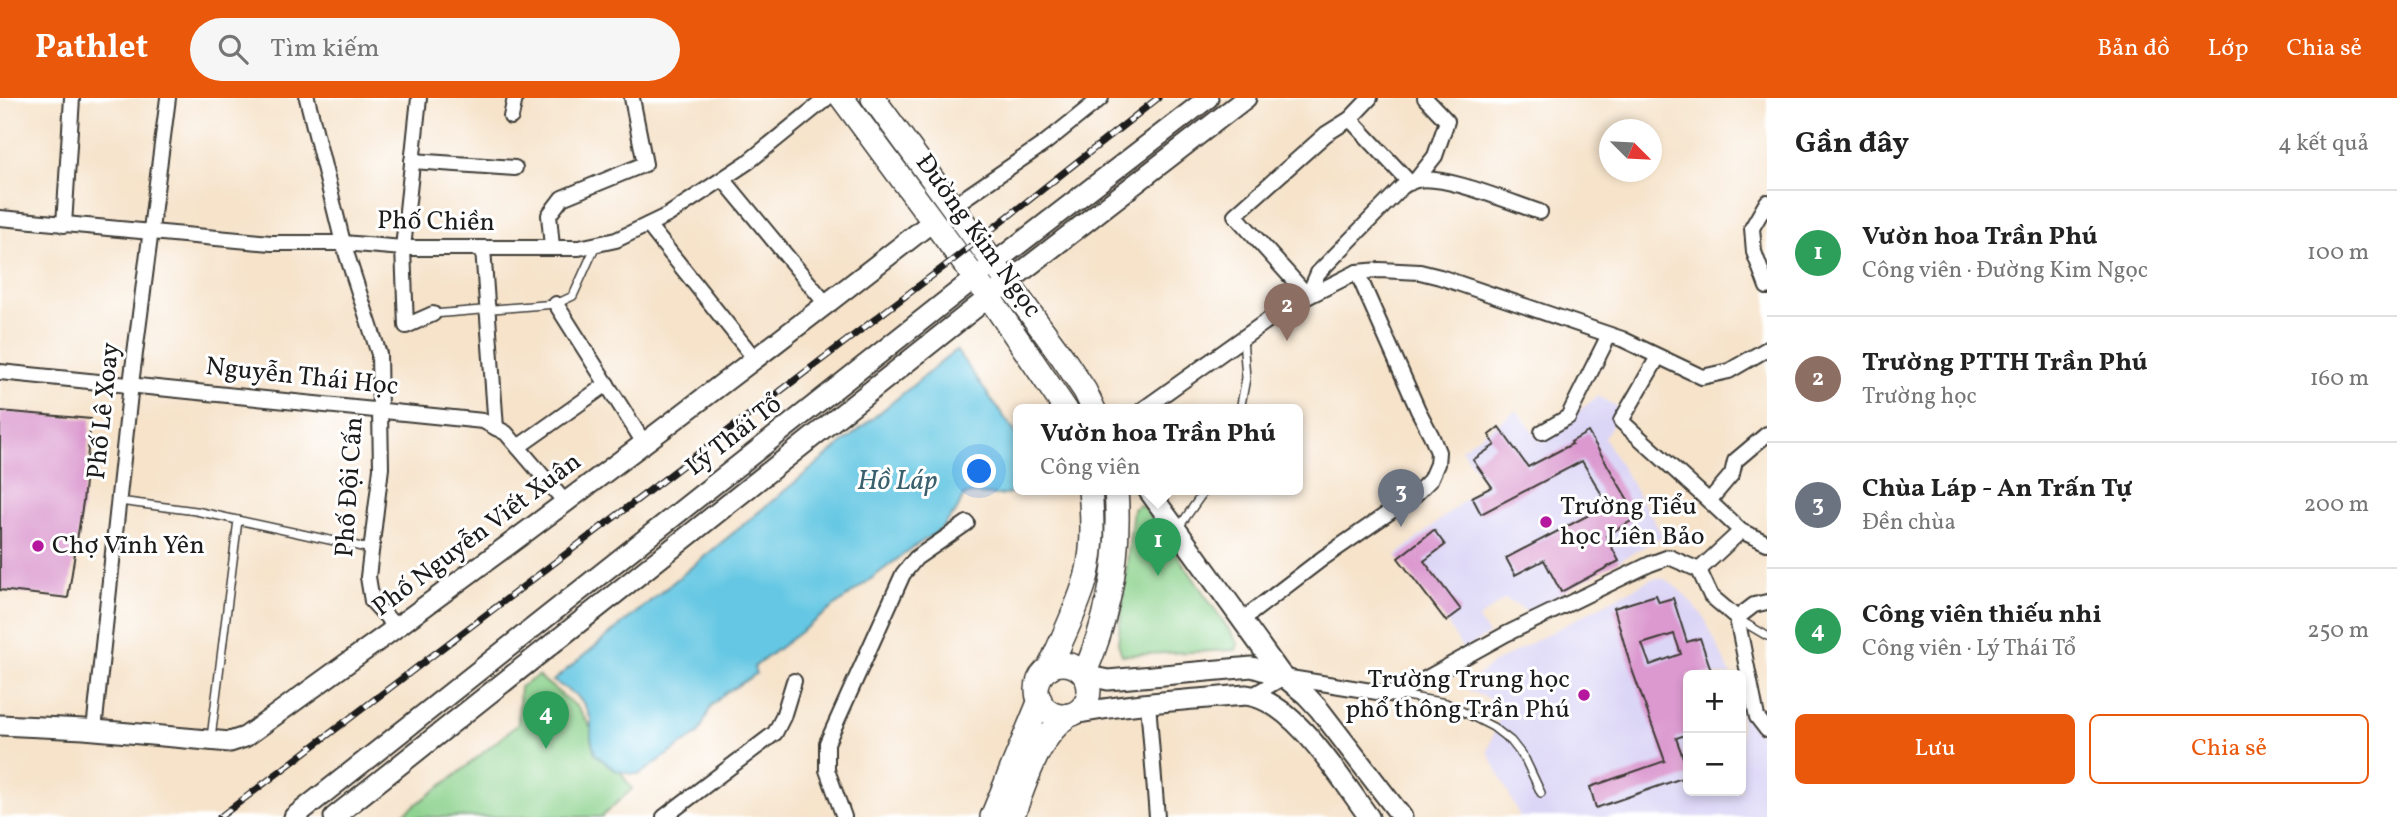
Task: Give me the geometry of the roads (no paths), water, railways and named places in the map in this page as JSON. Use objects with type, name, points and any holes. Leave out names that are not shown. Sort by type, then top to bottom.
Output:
[{"type":"main road","name":"Đường Kim Ngọc","points":[[842,98],[975,278],[1062,404]]},
{"type":"main road","name":"Đường Kim Ngọc","points":[[873,98],[1009,282],[1063,358],[1090,404]]},
{"type":"main road","name":"Lý Thái Tổ","points":[[294,817],[975,278],[1208,98]]},
{"type":"main road","name":"Lý Thái Tổ","points":[[334,817],[1009,282],[1246,98]]},
{"type":"main road","name":"Phố Nguyễn Viết Xuân","points":[[0,725],[230,742],[245,737],[397,628],[644,443],[933,221]]},
{"type":"main road","points":[[992,817],[1040,700],[1039,682],[1049,668],[1083,588],[1092,535],[1090,495]]},
{"type":"main road","points":[[1012,817],[1047,737],[1057,725],[1080,709],[1087,699],[1088,687],[1084,675],[1103,623],[1114,570],[1118,530],[1116,495]]},
{"type":"main road","points":[[1152,495],[1284,677],[1320,709],[1402,817]]},
{"type":"main road","points":[[1049,668],[1068,664],[1084,675],[1108,680],[1252,667],[1284,677]]},
{"type":"main road","points":[[1040,700],[1051,713],[1069,715],[1148,703],[1254,695],[1279,707],[1293,720],[1369,817]]},
{"type":"street","points":[[64,225],[72,98]]},
{"type":"street","name":"Phố Lê Xoay","points":[[94,730],[131,383],[167,98]]},
{"type":"street","name":"Phố Đội Cấn","points":[[307,98],[342,243],[379,354],[381,468],[368,577],[372,601],[397,628]]},
{"type":"street","points":[[419,98],[403,248],[406,326],[433,314]]},
{"type":"street","points":[[511,117],[514,98]]},
{"type":"street","points":[[552,247],[550,215],[562,198],[645,164],[632,98]]},
{"type":"street","name":"Phố Chiền","points":[[0,218],[271,243],[342,243],[403,248],[579,248],[616,240],[668,215],[748,162],[827,98]]},
{"type":"street","points":[[953,206],[1045,143],[1101,98]]},
{"type":"street","points":[[1308,296],[1235,215],[1326,134],[1350,119],[1370,98]]},
{"type":"street","points":[[1308,296],[1318,273],[1402,187],[1413,181],[1435,156],[1447,121],[1425,98]]},
{"type":"street","points":[[1350,119],[1413,181],[1453,184],[1540,212]]},
{"type":"street","points":[[412,161],[515,169]]},
{"type":"street","points":[[723,179],[827,305]]},
{"type":"street","points":[[1767,202],[1752,228],[1754,252],[1767,287]]},
{"type":"street","points":[[648,225],[755,359]]},
{"type":"street","points":[[483,248],[496,428]]},
{"type":"street","points":[[1242,620],[1323,558],[1416,494],[1430,480],[1437,464],[1438,452],[1431,435],[1357,272]]},
{"type":"street","points":[[1150,404],[1285,308],[1357,272],[1420,272],[1609,335],[1702,377],[1729,371],[1767,349]]},
{"type":"street","points":[[556,304],[644,443]]},
{"type":"street","points":[[1542,432],[1568,417],[1609,335]]},
{"type":"street","points":[[1658,357],[1622,421],[1741,531],[1767,543]]},
{"type":"street","name":"Nguyễn Thái Học","points":[[0,372],[131,383],[483,421],[506,433],[565,502]]},
{"type":"street","points":[[518,447],[607,384]]},
{"type":"street","points":[[1709,501],[1732,474],[1735,461],[1767,434]]},
{"type":"street","points":[[844,817],[827,770],[827,743],[839,713],[903,574],[916,558],[967,523]]},
{"type":"street","points":[[1699,570],[1741,531]]},
{"type":"street","points":[[1254,695],[1284,677],[1396,695],[1506,634],[1669,557],[1699,570],[1712,596],[1737,618],[1757,717],[1767,730]]},
{"type":"street","points":[[1737,618],[1754,606],[1767,602]]},
{"type":"street","points":[[664,817],[775,733],[794,681]]},
{"type":"street","points":[[1148,703],[1157,817]]},
{"type":"lane","points":[[433,314],[556,304],[573,296],[596,244]]},
{"type":"lane","points":[[1241,404],[1246,377],[1243,338]]},
{"type":"lane","points":[[1177,531],[1202,495]]},
{"type":"lane","points":[[119,501],[196,511],[371,549]]},
{"type":"lane","points":[[211,741],[239,520]]},
{"type":"lane","points":[[1737,618],[1767,636]]},
{"type":"lane","points":[[1396,695],[1446,703],[1493,727],[1511,741],[1525,759],[1541,793]]},
{"type":"water","name":"Hồ Láp","points":[[956,350],[1013,429],[1013,492],[998,495],[964,495],[957,510],[940,530],[912,548],[754,667],[756,674],[724,694],[711,706],[699,733],[640,774],[615,770],[595,754],[591,738],[591,719],[584,704],[576,695],[553,681]]},
{"type":"railway","points":[[220,817],[958,256],[1158,98]]},
{"type":"place","name":"Trường PTTH Trần Phú","points":[[1287,341]]},
{"type":"place","name":"Trường Tiểu học Liên Bảo","points":[[1546,522]]},
{"type":"place","name":"Chùa Láp - An Trấn Tự","points":[[1401,527]]},
{"type":"place","name":"Chợ Vĩnh Yên","points":[[38,546]]},
{"type":"place","name":"Vườn hoa Trần Phú","points":[[1158,576]]},
{"type":"place","name":"Trường Trung học phổ thông Trần Phú","points":[[1584,695]]},
{"type":"place","name":"Công viên thiếu nhi","points":[[546,749]]}]
